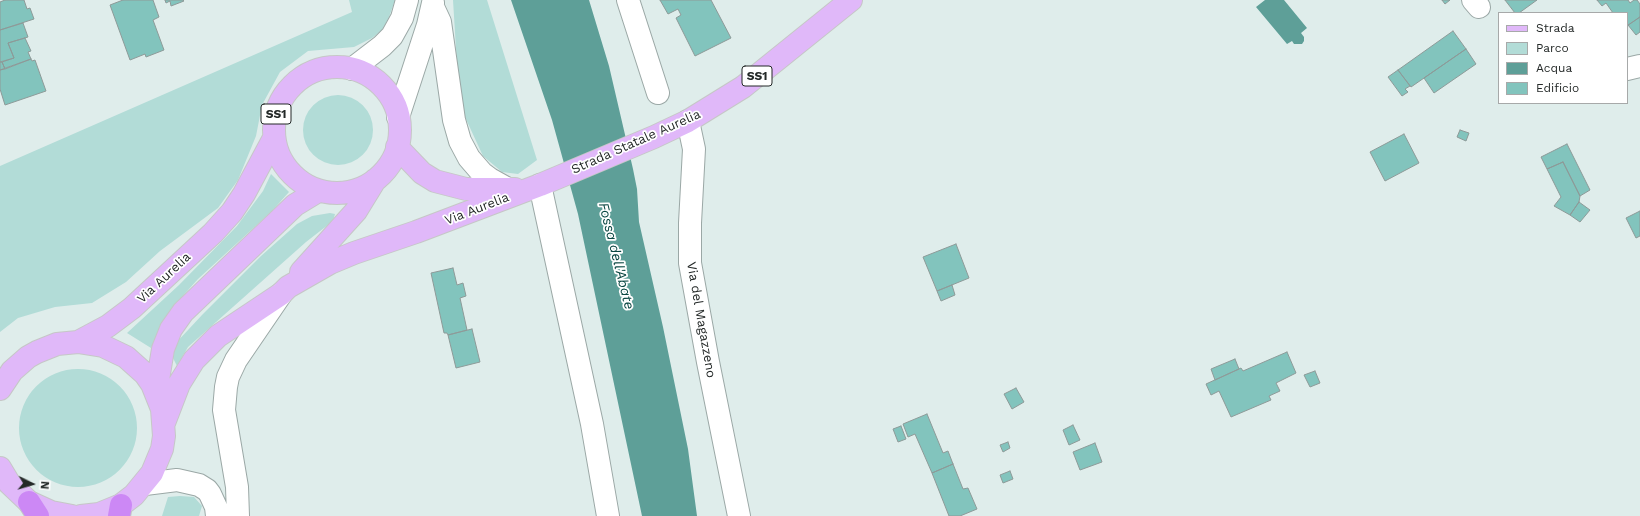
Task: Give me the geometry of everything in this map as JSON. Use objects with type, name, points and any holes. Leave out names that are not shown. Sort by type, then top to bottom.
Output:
[{"type":"main road","name":"Strada Statale Aurelia","points":[[539,185],[654,137],[688,121],[743,87],[851,0]]},
{"type":"main road","name":"SS1","points":[[339,67],[352,69],[373,79],[382,86],[389,95],[398,117],[400,132],[397,147],[385,170],[375,180],[360,188],[344,193],[318,191],[305,185],[294,176],[281,158],[274,138],[276,111],[282,98],[295,83],[312,72],[325,68],[339,67]]},
{"type":"main road","name":"Via Aurelia","points":[[78,342],[108,326],[132,308],[213,233],[232,212],[244,194],[274,138]]},
{"type":"main road","name":"Via Aurelia","points":[[397,147],[418,169],[435,181],[466,189],[508,189],[539,185]]},
{"type":"main road","name":"Via Aurelia","points":[[284,290],[356,211],[375,180]]},
{"type":"main road","name":"Via Aurelia","points":[[164,423],[179,384],[194,360],[218,336],[284,290],[330,263],[354,253],[416,232],[539,185]]},
{"type":"main road","points":[[81,516],[120,510],[145,484],[152,473],[162,449],[164,423],[158,396],[158,380],[163,349],[170,329],[183,312],[295,204],[312,193],[318,191]]},
{"type":"main road","points":[[2,384],[20,364],[37,352],[57,344],[78,342],[103,346],[126,357],[145,374],[158,396]]},
{"type":"main road","points":[[0,468],[9,482],[33,509],[72,516]]},
{"type":"street","points":[[352,69],[382,46],[392,36],[402,18],[407,0]]},
{"type":"street","points":[[628,0],[658,93]]},
{"type":"street","points":[[398,117],[433,4]]},
{"type":"street","points":[[433,4],[440,22],[454,120],[460,140],[469,158],[482,173],[508,189]]},
{"type":"street","points":[[1628,69],[1640,66]]},
{"type":"street","name":"Via del Magazzeno","points":[[688,121],[694,149],[690,263],[739,516]]},
{"type":"street","points":[[539,185],[592,424],[608,516]]},
{"type":"street","points":[[238,516],[236,487],[224,410],[227,382],[236,360],[284,290]]},
{"type":"street","points":[[145,484],[177,480],[192,482],[199,485],[210,494],[216,507],[217,516]]},
{"type":"green space","points":[[349,0],[395,0],[389,17],[382,30],[372,38],[354,47],[308,51],[280,72],[262,105],[256,136],[238,180],[218,208],[160,251],[126,282],[92,303],[55,307],[18,318],[0,332],[0,166],[352,12]]},
{"type":"green space","points":[[453,0],[487,0],[537,160],[518,174],[502,172],[483,156],[465,117],[457,65]]},
{"type":"green space","points":[[338,95],[351,98],[363,105],[370,117],[373,130],[370,143],[363,155],[351,162],[338,165],[325,162],[313,155],[306,143],[303,130],[306,117],[313,105],[325,98]]},
{"type":"green space","points":[[271,174],[289,192],[272,211],[198,279],[172,308],[151,348],[127,333],[179,285],[237,226],[263,191]]},
{"type":"green space","points":[[330,213],[335,214],[333,221],[306,242],[188,347],[177,366],[173,358],[174,345],[261,256],[297,224],[312,216]]},
{"type":"green space","points":[[78,369],[101,373],[120,386],[133,405],[137,428],[133,451],[120,470],[101,483],[78,487],[55,483],[36,470],[23,451],[19,428],[23,405],[36,386],[55,373]]},
{"type":"green space","points":[[168,497],[194,497],[202,506],[199,516],[162,516]]},
{"type":"water","name":"Fossa dell'Abate","points":[[511,0],[589,0],[609,66],[633,169],[637,189],[639,222],[663,327],[688,449],[697,516],[642,516],[578,214],[552,120]]},
{"type":"water","points":[[1265,0],[1284,0],[1307,28],[1301,33],[1304,37],[1302,44],[1294,44],[1292,41],[1287,44],[1256,7]]},
{"type":"building","points":[[5,0],[24,0],[27,9],[30,8],[34,19],[0,30],[0,2]]},
{"type":"building","points":[[123,0],[153,0],[159,17],[153,20],[164,50],[146,57],[145,54],[130,60],[110,5]]},
{"type":"building","points":[[165,0],[184,1],[171,6],[170,1],[166,3]]},
{"type":"building","points":[[660,0],[711,0],[731,38],[695,56],[676,18],[681,15],[678,9],[668,14]]},
{"type":"building","points":[[1442,0],[1450,0],[1445,4]]},
{"type":"building","points":[[1505,0],[1537,0],[1520,12],[1514,12]]},
{"type":"building","points":[[1597,0],[1628,0],[1630,3],[1637,0],[1640,4],[1640,17],[1628,25],[1628,12],[1612,12],[1606,3],[1602,6]]},
{"type":"building","points":[[1640,17],[1640,32],[1636,35],[1628,25]]},
{"type":"building","points":[[23,23],[28,37],[8,43],[14,58],[0,62],[0,30]]},
{"type":"building","points":[[1453,31],[1466,49],[1411,87],[1398,70]]},
{"type":"building","points":[[25,38],[31,51],[28,52],[31,59],[5,69],[2,62],[14,58],[8,43]]},
{"type":"building","points":[[1466,49],[1476,64],[1434,93],[1424,78]]},
{"type":"building","points":[[31,59],[32,61],[35,60],[46,91],[5,105],[0,89],[0,70]]},
{"type":"building","points":[[0,62],[2,62],[5,69],[0,70]]},
{"type":"building","points":[[1398,70],[1410,86],[1405,89],[1408,92],[1402,96],[1388,77]]},
{"type":"building","points":[[1460,130],[1469,133],[1466,141],[1457,137]]},
{"type":"building","points":[[1404,134],[1419,163],[1385,181],[1370,152]]},
{"type":"building","points":[[1567,144],[1590,190],[1580,196],[1563,162],[1547,169],[1541,157]]},
{"type":"building","points":[[1563,162],[1580,196],[1579,202],[1570,215],[1554,206],[1561,197],[1547,169]]},
{"type":"building","points":[[1579,202],[1590,210],[1580,222],[1570,215]]},
{"type":"building","points":[[1640,211],[1640,236],[1636,238],[1626,218]]},
{"type":"building","points":[[956,244],[969,278],[937,291],[923,257]]},
{"type":"building","points":[[453,268],[457,285],[463,283],[466,296],[460,298],[467,330],[448,335],[447,333],[444,333],[431,273]]},
{"type":"building","points":[[952,285],[955,295],[941,301],[937,291]]},
{"type":"building","points":[[472,329],[480,362],[456,368],[448,335]]},
{"type":"building","points":[[1287,352],[1296,373],[1276,383],[1280,391],[1269,396],[1271,400],[1231,417],[1219,391],[1211,395],[1206,384],[1241,368],[1243,371]]},
{"type":"building","points":[[1235,359],[1239,369],[1215,380],[1211,369]]},
{"type":"building","points":[[1315,371],[1320,383],[1310,387],[1304,375]]},
{"type":"building","points":[[1016,388],[1024,402],[1012,409],[1004,394]]},
{"type":"building","points":[[927,414],[943,453],[948,451],[953,464],[932,473],[915,434],[908,437],[903,424]]},
{"type":"building","points":[[1073,425],[1080,440],[1069,445],[1063,430]]},
{"type":"building","points":[[901,426],[906,439],[898,442],[893,429]]},
{"type":"building","points":[[1008,442],[1010,448],[1003,452],[1000,445]]},
{"type":"building","points":[[1095,443],[1102,462],[1080,470],[1073,452]]},
{"type":"building","points":[[953,464],[963,489],[968,488],[977,509],[960,516],[949,516],[932,473]]},
{"type":"building","points":[[1010,471],[1013,479],[1003,483],[1000,475]]}]
